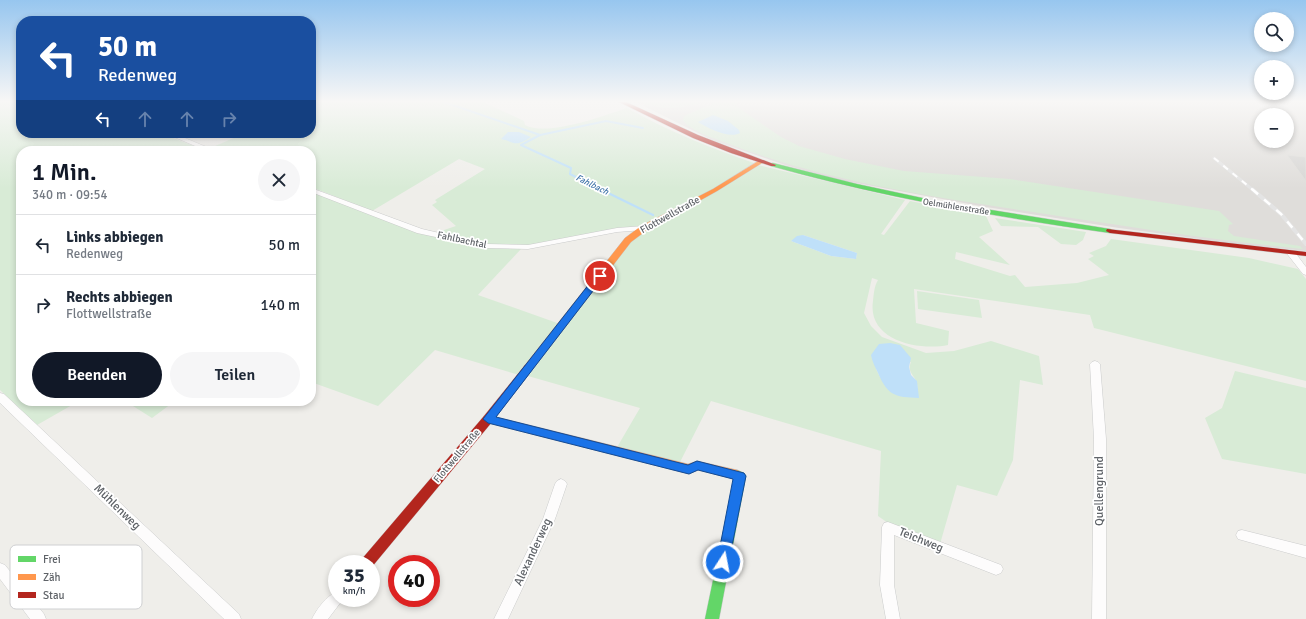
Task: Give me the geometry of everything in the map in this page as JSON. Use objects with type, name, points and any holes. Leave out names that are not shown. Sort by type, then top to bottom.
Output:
[{"type":"street","name":"Oelmühlenstraße","points":[[678,130],[760,162],[846,185],[933,203],[1110,231],[1223,246],[1306,254]]},
{"type":"street","points":[[180,138],[200,146]]},
{"type":"street","name":"Flottwellstraße","points":[[374,555],[488,419],[628,240],[644,228],[715,190],[760,162]]},
{"type":"street","name":"Fahlbachtal","points":[[316,192],[420,231],[487,246],[528,247],[617,230],[644,228]]},
{"type":"street","points":[[1292,252],[1306,272]]},
{"type":"street","name":"Quellengrund","points":[[1095,364],[1100,439],[1099,619]]},
{"type":"street","name":"Mühlenweg","points":[[0,397],[234,619]]},
{"type":"street","points":[[488,419],[689,469],[697,465],[740,476],[712,619]]},
{"type":"street","name":"Alexanderweg","points":[[501,619],[549,519],[561,484]]},
{"type":"street","name":"Teichweg","points":[[893,619],[887,585],[888,526],[996,569]]},
{"type":"street","points":[[1242,535],[1306,552]]},
{"type":"street","points":[[0,569],[10,582]]},
{"type":"street","points":[[319,619],[329,607]]},
{"type":"street","points":[[31,609],[39,619]]},
{"type":"shaded area","points":[[692,130],[1254,130],[1254,148],[1294,148],[1294,130],[1306,130],[1306,251],[1238,244],[1119,228],[980,206],[840,180],[785,165],[712,140]]},
{"type":"green space","points":[[0,130],[16,130],[16,138],[173,138],[194,146],[16,146],[16,405],[0,390]]},
{"type":"green space","points":[[316,130],[671,130],[754,163],[715,189],[644,227],[528,246],[490,245],[435,233],[456,226],[432,205],[437,202],[435,200],[485,169],[459,159],[372,211],[316,189],[316,146],[215,146],[234,138],[316,138]]},
{"type":"green space","points":[[696,130],[771,130],[799,146],[845,159],[904,171],[1010,179],[1219,211],[1233,224],[1229,225],[1228,231],[1234,236],[1300,246],[1303,249],[1168,232],[994,206],[877,186],[762,156]]},
{"type":"green space","points":[[758,165],[905,200],[881,234],[884,235],[910,201],[986,216],[993,231],[979,237],[1010,265],[956,252],[955,259],[1010,276],[1015,275],[1025,287],[1077,283],[1109,275],[1088,259],[1094,256],[1089,253],[1106,246],[1111,239],[1249,258],[1298,269],[1306,279],[1306,381],[1094,328],[1090,315],[914,289],[916,323],[949,331],[948,345],[923,346],[910,344],[897,340],[886,334],[878,325],[873,314],[873,301],[878,280],[872,278],[864,313],[871,326],[882,337],[926,353],[954,351],[991,341],[1039,356],[1043,385],[1020,380],[1013,460],[997,496],[957,485],[940,544],[888,523],[878,516],[881,451],[711,401],[679,464],[616,449],[640,408],[528,376],[627,246],[635,238]],"holes":[[[803,235],[857,253],[856,259],[831,256],[791,241]],[[911,362],[910,370],[917,382],[917,394],[880,377],[876,369]]]},
{"type":"green space","points":[[316,193],[385,220],[488,247],[522,248],[478,295],[560,324],[519,375],[435,350],[378,406],[316,384]]},
{"type":"green space","points":[[995,218],[1086,232],[1083,240],[1076,245],[1061,244],[1038,227],[1001,226]]},
{"type":"green space","points":[[917,291],[979,300],[982,318],[918,309]]},
{"type":"green space","points":[[1235,371],[1306,388],[1306,474],[1222,459],[1205,418],[1222,408]]},
{"type":"green space","points":[[17,406],[70,406],[37,425]]},
{"type":"green space","points":[[133,406],[168,406],[152,418]]},
{"type":"water","points":[[713,130],[739,130],[740,133],[730,135]]},
{"type":"water","points":[[508,132],[519,132],[531,137],[518,143],[501,139]]},
{"type":"water","points":[[803,235],[857,253],[856,259],[831,256],[791,241],[797,236]]},
{"type":"water","points":[[890,343],[900,345],[911,358],[909,367],[911,375],[917,381],[919,398],[904,397],[893,394],[882,381],[871,355],[879,344]]},
{"type":"building","points":[[1287,155],[1306,157],[1306,181]]},
{"type":"waterway","name":"Fahlbach","points":[[525,130],[540,135]]},
{"type":"waterway","points":[[540,135],[564,130]]},
{"type":"waterway","name":"Fahlbach","points":[[540,135],[521,145],[571,168],[570,174],[600,189]]},
{"type":"waterway","name":"Fahlbach","points":[[600,189],[653,215]]},
{"type":"railway","points":[[1214,158],[1253,190]]},
{"type":"railway","points":[[1252,189],[1281,214],[1306,244]]},
{"type":"traffic: fast","points":[[773,165],[857,187],[899,196],[983,212],[1110,231]]},
{"type":"traffic: fast","points":[[712,619],[740,476],[737,475]]},
{"type":"traffic: slow","points":[[529,367],[628,240],[644,228],[715,190],[760,162]]},
{"type":"traffic: slow","points":[[488,419],[689,469],[697,465],[737,475]]},
{"type":"traffic: jam","points":[[682,130],[734,152],[773,165]]},
{"type":"traffic: jam","points":[[1110,231],[1306,254]]},
{"type":"traffic: jam","points":[[374,555],[488,419],[529,367]]},
{"type":"route","points":[[600,276],[488,419],[689,469],[697,465],[740,476],[723,562]]}]
